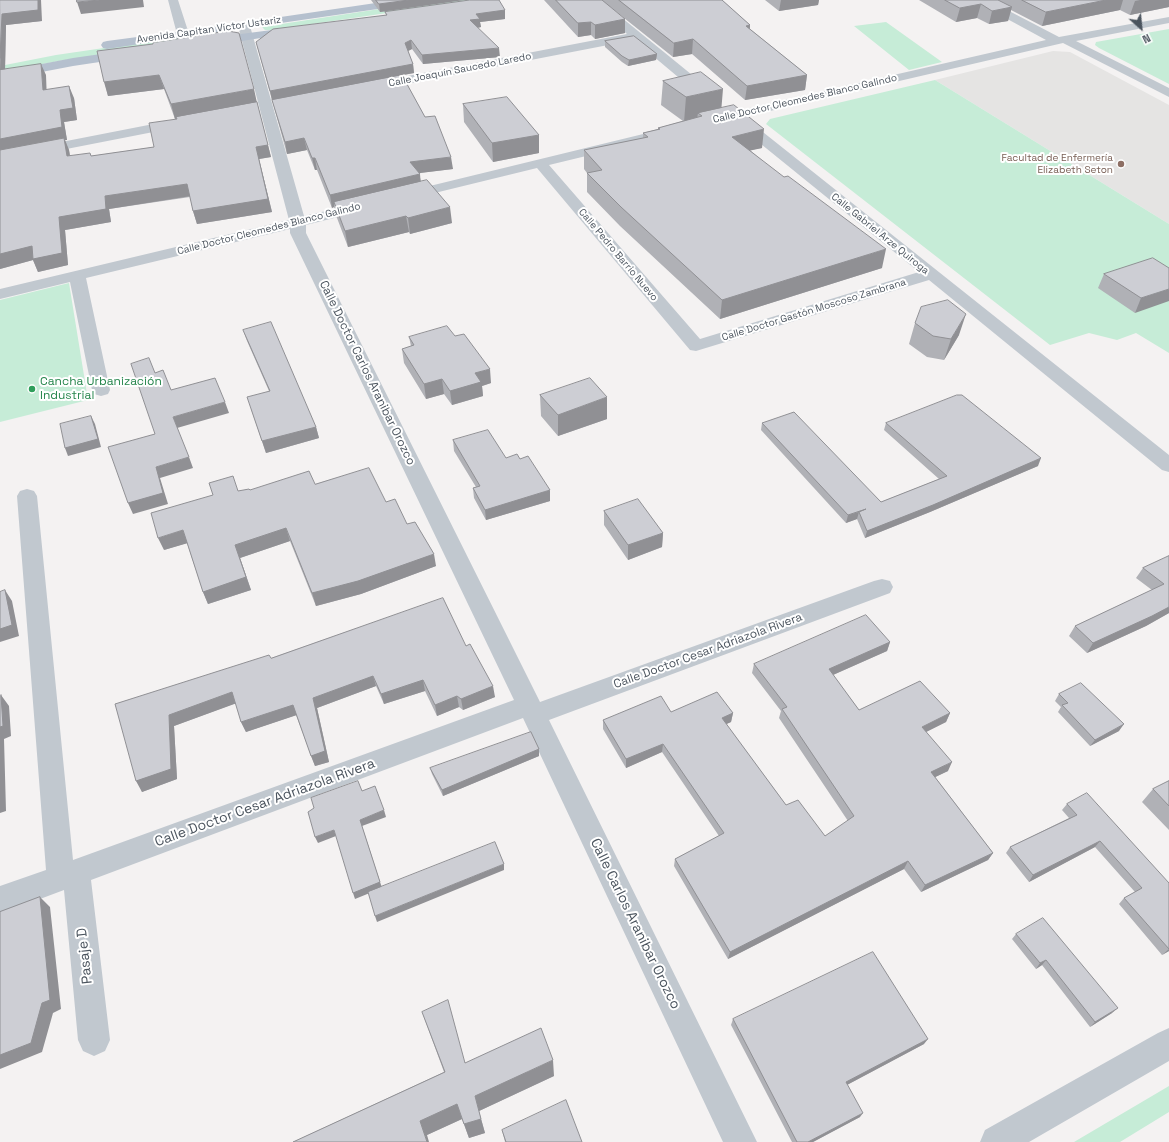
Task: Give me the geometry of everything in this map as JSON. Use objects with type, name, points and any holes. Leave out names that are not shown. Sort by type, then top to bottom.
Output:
[{"type":"main road","name":"Avenida Capitan Víctor Ustariz","points":[[98,46],[182,34],[250,28],[419,6]]},
{"type":"main road","name":"Avenida Capitan Víctor Ustariz","points":[[396,15],[419,6]]},
{"type":"main road","name":"Avenida Capitan Víctor Ustariz","points":[[199,44],[250,28],[309,28]]},
{"type":"main road","name":"Avenida Capitan Víctor Ustariz","points":[[0,76],[73,62],[144,52]]},
{"type":"street","points":[[173,0],[182,34]]},
{"type":"street","name":"Calle Gabriel Arze Quiroga","points":[[593,0],[1169,465]]},
{"type":"street","points":[[980,0],[1169,94]]},
{"type":"street","name":"Calle Doctor Cleomedes Blanco Galindo","points":[[703,123],[724,107],[1169,20]]},
{"type":"street","name":"Calle Doctor Carlos Aranibar Orozco","points":[[250,28],[266,107],[298,223],[298,233],[532,710]]},
{"type":"street","name":"Calle Joaquín Saucedo Laredo","points":[[366,87],[637,36]]},
{"type":"street","points":[[0,158],[189,122]]},
{"type":"street","name":"Calle Doctor Cleomedes Blanco Galindo","points":[[0,294],[298,223],[687,127]]},
{"type":"street","name":"Calle Pedro Barrio Nuevo","points":[[540,163],[696,346]]},
{"type":"street","name":"Calle Doctor Gastón Moscoso Zambrana","points":[[696,346],[931,274]]},
{"type":"street","points":[[77,275],[101,390]]},
{"type":"street","name":"Pasaje D","points":[[27,496],[68,875],[94,1040]]},
{"type":"street","name":"Calle Doctor Cesar Adriazola Rivera","points":[[0,900],[882,587]]},
{"type":"street","name":"Calle Carlos Aranibar Orozco","points":[[532,710],[740,1142]]},
{"type":"street","points":[[997,1142],[1169,1044]]},
{"type":"shaded area","name":"Facultad de Enfermería Elizabeth Seton","points":[[1053,51],[1070,52],[1169,105],[1169,224],[935,80]]},
{"type":"green space","points":[[438,0],[475,0],[272,30],[265,30],[262,27]]},
{"type":"green space","points":[[886,22],[942,62],[909,70],[854,26]]},
{"type":"green space","points":[[1169,29],[1169,84],[1095,45],[1096,42]]},
{"type":"green space","points":[[220,31],[227,33],[227,35],[59,61],[0,72],[0,66],[56,55]]},
{"type":"green space","points":[[935,80],[1169,224],[1169,353],[1136,333],[1117,340],[1089,333],[1050,345],[766,124],[770,119]]},
{"type":"green space","points":[[69,283],[88,400],[0,422],[0,300]]},
{"type":"green space","points":[[1169,1086],[1169,1112],[1120,1142],[1074,1142]]},
{"type":"building","points":[[0,0],[38,0],[38,10],[2,14],[0,58]]},
{"type":"building","points":[[77,0],[100,0],[77,2]]},
{"type":"building","points":[[376,0],[409,0],[379,4]]},
{"type":"building","points":[[470,0],[499,0],[505,10],[476,14],[480,19],[470,20],[499,48],[422,55],[411,40],[405,43],[413,64],[270,91],[256,42],[273,29],[387,15],[385,12]]},
{"type":"building","points":[[556,0],[602,0],[625,19],[595,25],[591,22],[578,23]]},
{"type":"building","points":[[619,0],[722,0],[750,25],[746,26],[807,75],[747,86],[693,39],[674,43]]},
{"type":"building","points":[[945,0],[998,0],[1012,7],[992,11],[981,4],[960,8]]},
{"type":"building","points":[[1022,0],[1106,0],[1046,12]]},
{"type":"building","points":[[228,31],[239,33],[254,89],[171,104],[159,75],[104,82],[97,51],[153,44]]},
{"type":"building","points":[[634,36],[657,54],[629,60],[622,56],[605,41]]},
{"type":"building","points":[[41,64],[43,90],[69,86],[73,108],[60,110],[62,127],[0,139],[0,70]]},
{"type":"building","points":[[701,72],[723,89],[686,97],[663,81]]},
{"type":"building","points":[[402,75],[425,117],[435,116],[451,157],[410,162],[420,174],[330,195],[315,158],[312,158],[304,138],[285,142],[272,100]]},
{"type":"building","points":[[507,97],[539,135],[492,143],[463,104]]},
{"type":"building","points":[[257,102],[268,145],[256,147],[268,199],[193,211],[187,184],[105,196],[106,209],[59,217],[62,253],[33,259],[32,246],[0,254],[0,150],[64,138],[67,156],[90,153],[91,156],[154,147],[149,123],[177,119],[176,117]]},
{"type":"building","points":[[734,105],[764,129],[732,137],[784,177],[788,176],[886,249],[722,300],[621,207],[587,173],[602,170],[584,150],[648,137],[643,133],[702,116],[698,113]]},
{"type":"building","points":[[427,180],[450,207],[408,218],[406,216],[345,231],[334,202]]},
{"type":"building","points":[[1153,258],[1169,268],[1169,289],[1141,298],[1104,274]]},
{"type":"building","points":[[948,300],[966,314],[951,339],[933,336],[915,323],[921,307]]},
{"type":"building","points":[[271,322],[316,427],[262,441],[247,397],[270,391],[243,330]]},
{"type":"building","points":[[447,326],[455,336],[464,334],[490,369],[475,373],[481,382],[450,391],[442,379],[424,384],[402,349],[414,345],[409,337]]},
{"type":"building","points":[[149,358],[155,373],[163,370],[171,390],[215,378],[225,402],[173,417],[189,457],[156,467],[163,493],[128,503],[108,447],[155,434],[131,364]]},
{"type":"building","points":[[590,378],[607,397],[558,415],[540,395]]},
{"type":"building","points":[[957,395],[962,395],[1041,458],[933,505],[867,531],[859,512],[866,509],[848,515],[762,423],[794,412],[881,502],[947,476],[886,423]]},
{"type":"building","points":[[91,416],[98,439],[65,448],[60,424]]},
{"type":"building","points":[[488,430],[506,458],[517,454],[520,459],[528,456],[550,490],[485,510],[473,488],[480,486],[453,440]]},
{"type":"building","points":[[369,468],[386,502],[395,499],[407,524],[415,522],[434,554],[358,581],[312,593],[286,528],[235,545],[246,577],[203,592],[183,530],[158,538],[151,513],[213,495],[209,483],[233,476],[238,491],[250,490],[309,471],[315,484]]},
{"type":"building","points":[[638,499],[663,533],[628,545],[604,511]]},
{"type":"building","points":[[1169,556],[1169,607],[1093,643],[1075,626],[1164,584],[1143,568]]},
{"type":"building","points":[[5,590],[12,625],[0,629],[0,592]]},
{"type":"building","points":[[443,598],[466,646],[470,644],[493,686],[461,699],[457,696],[435,705],[423,680],[381,694],[373,676],[313,698],[325,751],[311,756],[293,705],[241,722],[232,692],[169,715],[171,769],[136,781],[115,704],[269,655],[271,658]]},
{"type":"building","points":[[866,615],[890,642],[829,669],[859,710],[920,681],[950,713],[922,727],[952,762],[931,772],[993,853],[925,885],[908,861],[730,952],[675,859],[724,833],[663,744],[626,759],[603,720],[661,696],[671,712],[717,692],[733,713],[722,718],[786,805],[798,800],[825,836],[854,816],[782,709],[787,707],[754,664]]},
{"type":"building","points":[[1081,683],[1124,724],[1095,740],[1062,705],[1068,703],[1059,694]]},
{"type":"building","points":[[1,695],[3,726],[0,727],[0,696]]},
{"type":"building","points":[[531,732],[539,749],[442,790],[430,768]]},
{"type":"building","points":[[358,781],[362,791],[375,786],[384,810],[360,820],[380,882],[353,893],[334,830],[315,837],[308,812],[314,808],[311,798]]},
{"type":"building","points":[[1169,781],[1169,806],[1153,789]]},
{"type":"building","points":[[1087,793],[1169,883],[1169,949],[1124,898],[1142,888],[1100,841],[1033,875],[1010,847],[1077,815],[1067,804]]},
{"type":"building","points":[[495,842],[504,864],[375,916],[368,892]]},
{"type":"building","points":[[40,897],[50,1000],[42,1003],[31,1043],[0,1055],[0,912]]},
{"type":"building","points":[[1043,918],[1118,1008],[1095,1022],[1046,960],[1040,963],[1016,934]]},
{"type":"building","points":[[873,952],[928,1039],[846,1082],[863,1113],[808,1142],[797,1142],[733,1019]]},
{"type":"building","points":[[448,1000],[465,1063],[541,1028],[553,1060],[475,1096],[481,1119],[464,1124],[457,1104],[420,1121],[427,1142],[293,1142],[445,1072],[422,1012]]},
{"type":"building","points":[[566,1100],[582,1142],[506,1142],[502,1130]]},
{"type":"place","name":"Facultad de Enfermería Elizabeth Seton","points":[[1121,164]]},
{"type":"place","name":"Cancha Urbanización Industrial","points":[[32,389]]}]
